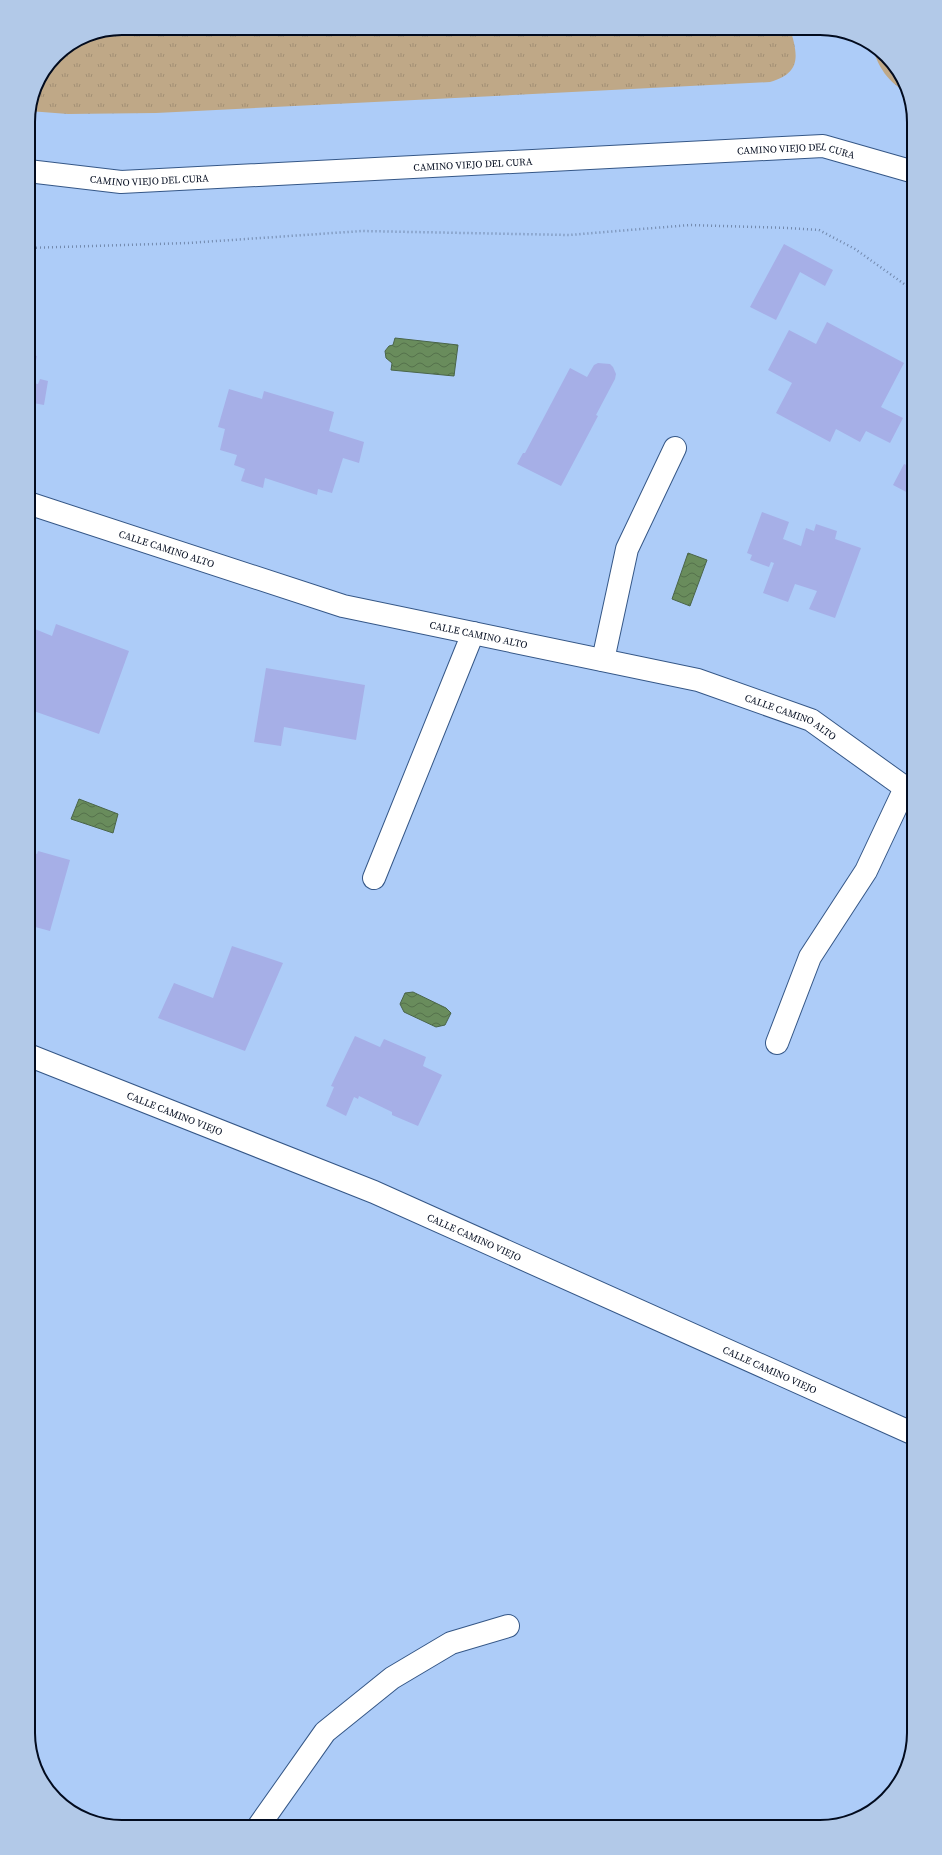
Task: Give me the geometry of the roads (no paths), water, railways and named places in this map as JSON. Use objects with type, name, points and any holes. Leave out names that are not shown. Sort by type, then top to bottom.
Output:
[{"type":"street","name":"CAMINO VIEJO DEL CURA","points":[[35,172],[121,182],[824,146],[907,170]]},
{"type":"street","points":[[603,660],[627,549],[675,448]]},
{"type":"street","name":"CALLE CAMINO ALTO","points":[[35,505],[343,606],[698,680],[811,720],[907,788]]},
{"type":"street","points":[[374,878],[472,633]]},
{"type":"street","points":[[777,1043],[810,957],[866,871],[907,796]]},
{"type":"street","name":"CALLE CAMINO VIEJO","points":[[35,1058],[374,1192],[907,1431]]},
{"type":"street","points":[[263,1820],[325,1732],[392,1678],[451,1643],[508,1626]]},
{"type":"water","points":[[395,338],[458,345],[454,376],[391,370],[392,363],[386,358],[385,351],[389,346],[393,345]]},
{"type":"water","points":[[688,553],[707,560],[690,606],[672,599]]},
{"type":"water","points":[[79,799],[118,814],[113,833],[71,819]]},
{"type":"water","points":[[413,992],[446,1008],[451,1013],[445,1025],[436,1027],[404,1012],[400,1004],[405,993]]}]
